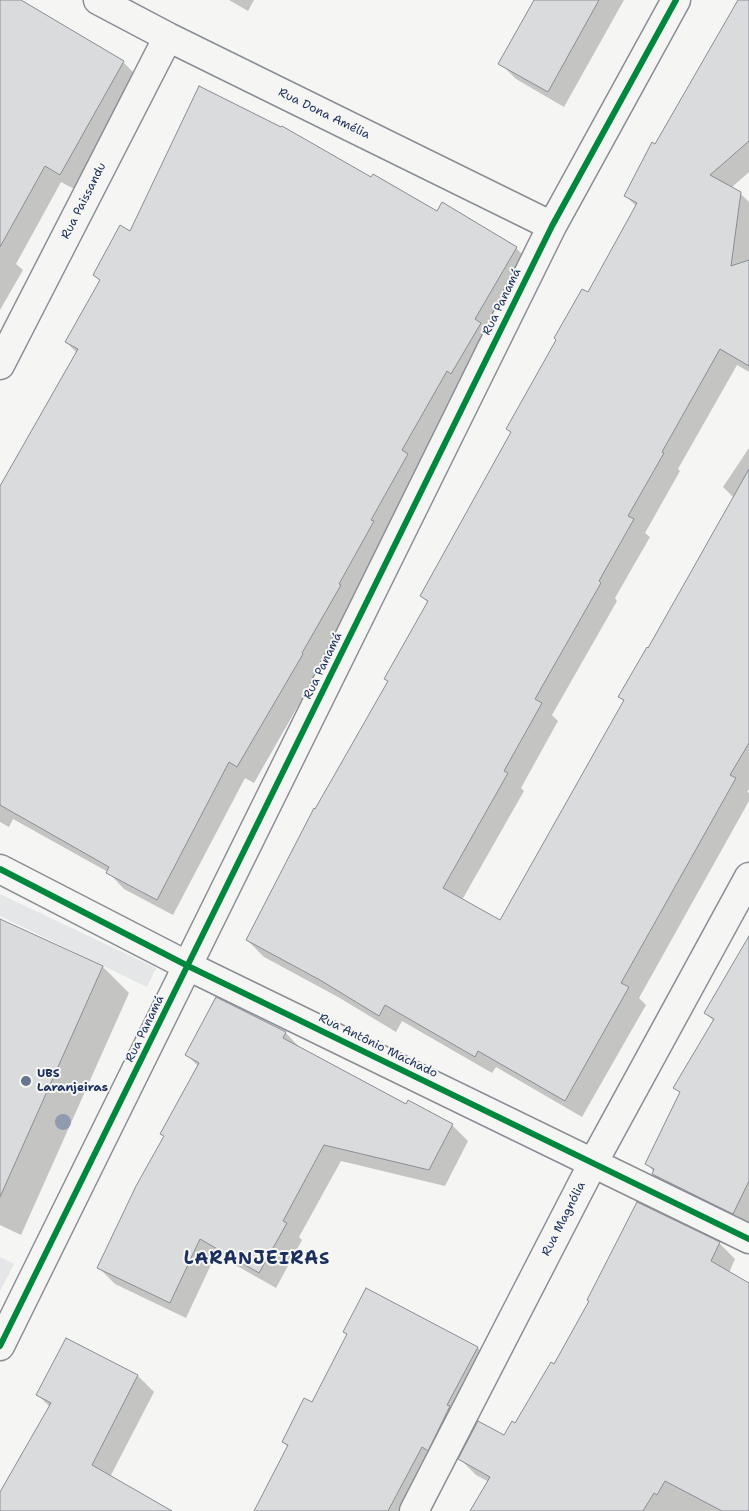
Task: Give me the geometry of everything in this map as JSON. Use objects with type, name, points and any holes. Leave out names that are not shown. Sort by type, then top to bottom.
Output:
[{"type":"street","name":"Rua Dona Amélia","points":[[98,0],[168,37],[552,226]]},
{"type":"street","name":"Rua Panamá","points":[[0,1346],[552,226],[676,0]]},
{"type":"street","name":"Rua Paissandu","points":[[0,365],[168,37]]},
{"type":"street","name":"Rua Antônio Machado","points":[[0,868],[188,966],[749,1239]]},
{"type":"street","name":"Rua Magnólia","points":[[414,1511],[593,1163],[749,877]]},
{"type":"shaded area","points":[[0,894],[156,968],[147,987],[0,916]]},
{"type":"shaded area","points":[[0,1257],[14,1264],[0,1291]]},
{"type":"building","points":[[0,0],[21,0],[124,61],[60,175],[45,166],[0,247]]},
{"type":"building","points":[[534,0],[599,0],[548,92],[498,64]]},
{"type":"building","points":[[738,0],[749,0],[749,141],[710,175],[741,192],[731,266],[749,260],[749,366],[720,349],[628,516],[634,519],[599,581],[601,583],[535,699],[542,703],[504,771],[508,773],[443,888],[500,920],[624,700],[618,697],[648,648],[749,469],[749,743],[730,775],[736,778],[621,983],[629,987],[565,1101],[478,1051],[475,1057],[385,1005],[379,1016],[320,980],[246,940],[314,808],[388,681],[384,679],[428,601],[420,596],[511,432],[506,429],[556,340],[554,338],[582,289],[588,292],[637,203],[624,196],[652,142],[655,144]]},
{"type":"building","points":[[199,86],[282,126],[371,177],[373,174],[437,211],[442,202],[517,247],[475,319],[481,323],[451,374],[447,371],[402,450],[408,454],[371,520],[374,521],[303,654],[237,767],[229,762],[157,900],[106,873],[109,867],[0,805],[0,486],[78,349],[65,342],[100,280],[93,275],[120,225],[130,231]]},
{"type":"building","name":"UBS Laranjeiras","points":[[0,919],[103,966],[0,1197]]},
{"type":"building","points":[[749,936],[749,1181],[733,1214],[652,1174],[654,1169],[645,1164],[680,1092],[673,1088],[714,1019],[704,1013]]},
{"type":"building","points":[[216,997],[286,1032],[283,1038],[406,1104],[408,1100],[453,1124],[429,1170],[324,1145],[283,1221],[287,1223],[259,1273],[200,1239],[170,1303],[97,1268],[136,1186],[164,1136],[160,1134],[199,1063],[185,1055]]},
{"type":"building","points":[[637,1202],[720,1242],[711,1261],[749,1283],[749,1511],[722,1511],[665,1481],[657,1495],[654,1493],[643,1511],[470,1511],[490,1477],[458,1459],[478,1421],[504,1435],[512,1421],[515,1423],[551,1362],[554,1364],[589,1301],[587,1300]]},
{"type":"building","points":[[366,1288],[478,1347],[447,1405],[450,1406],[428,1451],[422,1447],[388,1511],[254,1511],[288,1445],[282,1442],[304,1398],[312,1402],[347,1334],[343,1332]]},
{"type":"building","points":[[66,1338],[138,1375],[92,1465],[172,1511],[0,1511],[0,1492],[51,1403],[36,1395]]},
{"type":"cycle path","points":[[0,1346],[552,226],[676,0]]},
{"type":"cycle path","points":[[0,869],[188,966],[749,1239]]},
{"type":"place","name":"UBS Laranjeiras","points":[[26,1081]]},
{"type":"district","name":"LARANJEIRAS","points":[[257,1259]]}]
